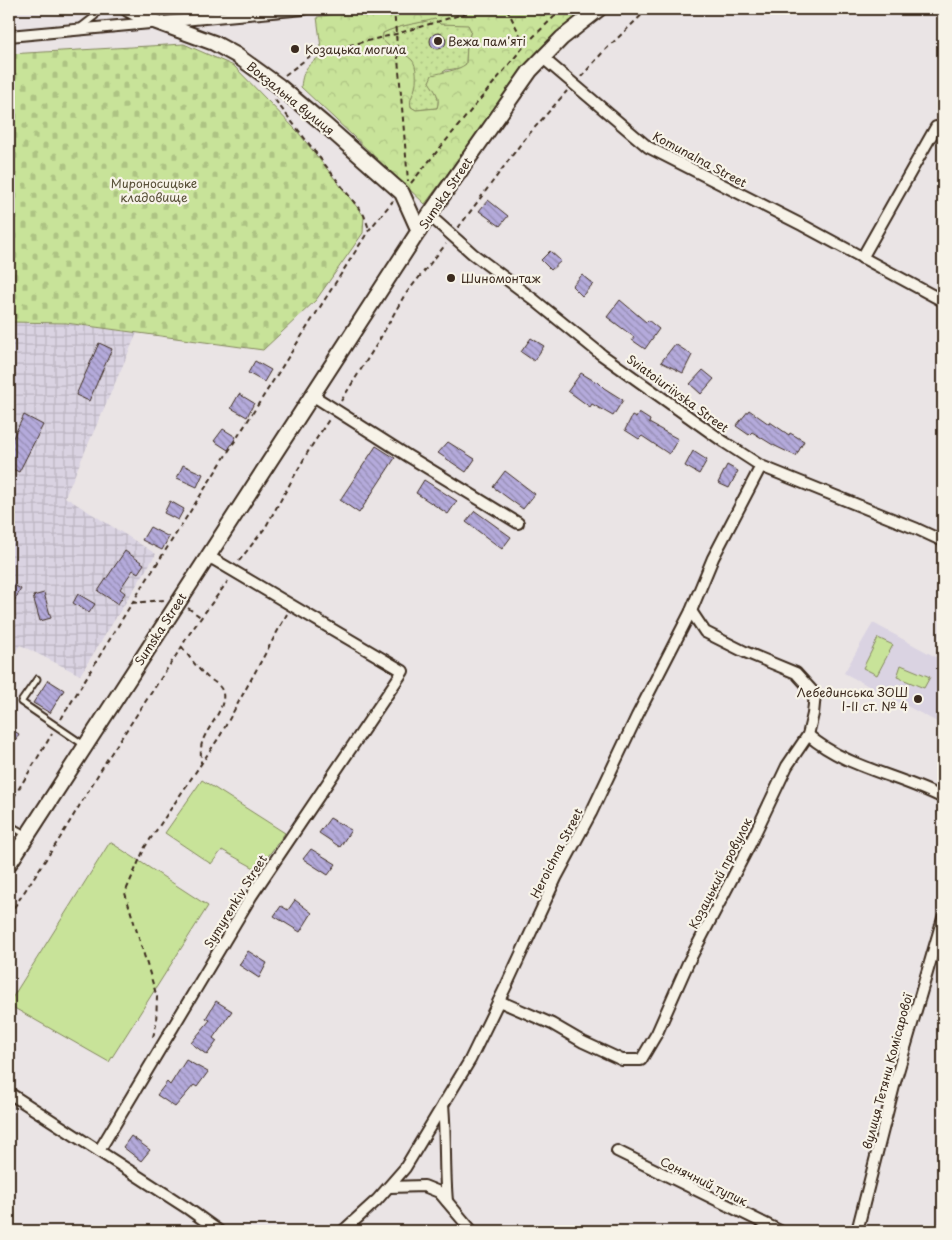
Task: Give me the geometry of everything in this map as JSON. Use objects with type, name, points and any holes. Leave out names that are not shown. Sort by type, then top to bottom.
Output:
[{"type":"main road","name":"Вокзальна вулиця","points":[[128,9],[143,17],[214,43],[275,84],[324,124],[402,193],[419,231]]},
{"type":"main road","name":"Sumska Street","points":[[9,864],[429,215],[514,92],[562,38],[599,9]]},
{"type":"street","points":[[9,36],[304,9]]},
{"type":"street","name":"Komunalna Street","points":[[543,58],[648,147],[802,225],[943,301]]},
{"type":"street","points":[[862,258],[936,127]]},
{"type":"street","name":"Sviatoiuriivska Street","points":[[429,215],[473,254],[533,299],[602,355],[724,442],[761,466],[943,541]]},
{"type":"street","points":[[312,395],[518,523]]},
{"type":"street","name":"Heroichna Street","points":[[343,1231],[390,1187],[405,1168],[470,1060],[556,878],[591,813],[637,716],[691,611],[713,558],[761,466]]},
{"type":"street","points":[[208,556],[292,605]]},
{"type":"street","name":"Symyrenkiv Street","points":[[100,1151],[252,895],[403,671],[292,605]]},
{"type":"street","name":"Козацький провулок","points":[[499,1001],[552,1024],[583,1042],[622,1060],[641,1060],[657,1033],[688,963],[749,846],[787,766],[808,735],[815,694],[796,673],[744,652],[705,632],[691,611]]},
{"type":"street","points":[[808,735],[821,747],[850,761],[924,788],[943,798]]},
{"type":"street","name":"вулиця Тетяни Комісарової","points":[[857,1231],[896,1082],[943,918]]},
{"type":"street","points":[[9,1093],[187,1208],[219,1231]]},
{"type":"street","points":[[443,1105],[447,1201]]},
{"type":"street","name":"Сонячний тупик","points":[[617,1152],[780,1231]]},
{"type":"street","points":[[390,1187],[424,1186],[439,1192],[472,1231]]},
{"type":"lane","points":[[74,31],[90,21],[98,9]]},
{"type":"lane","points":[[37,679],[21,702],[85,745]]},
{"type":"lane","points":[[9,825],[27,835]]},
{"type":"path","points":[[394,9],[409,185],[525,45],[562,9]]},
{"type":"path","points":[[369,230],[364,215],[275,101],[275,84],[297,64],[313,54],[396,34],[480,9]]},
{"type":"path","points":[[507,9],[525,45]]},
{"type":"path","points":[[453,237],[466,216],[523,141],[603,52],[648,9]]},
{"type":"path","points":[[9,805],[132,603],[369,230],[396,198]]},
{"type":"path","points":[[9,915],[187,637],[227,582],[232,570]]},
{"type":"path","points":[[132,603],[165,600]]},
{"type":"path","points":[[152,1044],[156,1025],[158,998],[125,893],[145,847],[220,736],[292,605]]},
{"type":"path","points":[[184,606],[202,618]]},
{"type":"path","points":[[182,647],[194,664],[220,687],[223,698],[219,713],[203,740],[200,749],[201,764]]},
{"type":"shaded area","points":[[9,322],[66,323],[137,333],[65,497],[156,554],[80,675],[20,645],[9,660]]},
{"type":"shaded area","name":"Лебединська ЗОШ І-ІІ ст. № 4","points":[[873,623],[943,661],[943,725],[844,673]]},
{"type":"green space","points":[[363,9],[584,9],[533,58],[425,204],[301,87],[303,75],[307,68],[322,55],[317,17]],"holes":[[[435,19],[440,24],[468,25],[471,31],[467,44],[466,64],[454,70],[432,75],[429,82],[438,97],[437,108],[416,110],[411,107],[416,81],[414,62],[385,43],[382,39],[383,33],[402,26]]]},
{"type":"green space","points":[[435,18],[440,24],[468,24],[471,31],[467,44],[466,64],[461,68],[446,70],[429,81],[438,97],[437,108],[416,110],[411,107],[410,101],[415,87],[412,60],[386,45],[382,39],[383,33]]},
{"type":"green space","name":"Мироносицьке кладовище","points":[[184,44],[234,66],[298,132],[364,216],[363,233],[316,300],[263,350],[66,323],[9,322],[9,54]]},
{"type":"green space","points":[[878,638],[893,645],[877,675],[863,668]]},
{"type":"green space","points":[[901,665],[930,677],[924,688],[897,677]]},
{"type":"green space","points":[[202,780],[285,833],[258,870],[222,850],[211,864],[165,833]]},
{"type":"green space","points":[[110,842],[208,906],[109,1062],[9,1005],[9,1003]]},
{"type":"building","name":"Вежа пам'яті","points":[[438,33],[446,41],[438,49],[430,41]]},
{"type":"building","points":[[488,200],[508,216],[500,226],[479,211]]},
{"type":"building","points":[[550,251],[561,261],[551,270],[541,260]]},
{"type":"building","points":[[582,275],[593,284],[582,296],[572,286]]},
{"type":"building","points":[[620,300],[646,322],[648,320],[659,329],[645,349],[632,340],[634,337],[607,317]]},
{"type":"building","points":[[531,338],[544,346],[534,361],[521,352]]},
{"type":"building","points":[[99,343],[112,349],[89,401],[76,395]]},
{"type":"building","points":[[675,344],[692,355],[683,373],[661,362]]},
{"type":"building","points":[[255,361],[271,370],[264,382],[248,373]]},
{"type":"building","points":[[703,370],[714,379],[701,394],[690,384]]},
{"type":"building","points":[[581,373],[597,381],[604,388],[623,400],[613,416],[592,404],[590,407],[568,391]]},
{"type":"building","points":[[239,394],[254,403],[247,417],[231,408]]},
{"type":"building","points":[[749,410],[769,424],[770,422],[789,435],[790,433],[804,441],[796,456],[752,432],[749,435],[736,426]]},
{"type":"building","points":[[639,413],[650,420],[649,423],[678,439],[669,454],[642,436],[639,439],[625,430],[632,416],[636,418]]},
{"type":"building","points":[[24,415],[43,425],[19,472],[9,467],[9,446]]},
{"type":"building","points":[[223,429],[236,437],[228,450],[214,441]]},
{"type":"building","points":[[448,442],[475,459],[466,472],[438,453]]},
{"type":"building","points":[[376,446],[395,458],[359,513],[340,500]]},
{"type":"building","points":[[693,451],[707,460],[699,474],[685,466]]},
{"type":"building","points":[[183,465],[203,474],[197,487],[177,478]]},
{"type":"building","points":[[727,465],[738,471],[729,488],[718,483]]},
{"type":"building","points":[[505,471],[535,494],[523,509],[493,487]]},
{"type":"building","points":[[424,480],[457,501],[448,514],[416,493]]},
{"type":"building","points":[[170,501],[184,509],[178,520],[164,513]]},
{"type":"building","points":[[475,511],[511,537],[502,549],[466,522]]},
{"type":"building","points":[[150,527],[169,537],[162,550],[142,540]]},
{"type":"building","points":[[125,551],[144,564],[138,573],[133,570],[120,589],[125,593],[118,604],[98,591]]},
{"type":"building","points":[[9,582],[21,589],[9,610]]},
{"type":"building","points":[[44,593],[51,618],[40,621],[33,596]]},
{"type":"building","points":[[78,594],[95,604],[89,613],[73,603]]},
{"type":"building","points":[[48,680],[64,690],[50,713],[33,703]]},
{"type":"building","points":[[9,728],[19,734],[9,751]]},
{"type":"building","points":[[330,818],[351,830],[340,847],[319,833]]},
{"type":"building","points":[[311,849],[336,864],[328,875],[303,859]]},
{"type":"building","points":[[295,900],[312,913],[300,932],[274,916],[281,906],[288,910]]},
{"type":"building","points":[[248,951],[267,963],[259,978],[239,965]]},
{"type":"building","points":[[216,1001],[232,1011],[213,1038],[217,1041],[207,1055],[191,1043],[210,1020],[206,1018]]},
{"type":"building","points":[[186,1060],[208,1072],[197,1087],[194,1085],[175,1107],[157,1095],[167,1082],[170,1085]]},
{"type":"building","points":[[131,1136],[150,1150],[141,1161],[123,1147]]},
{"type":"place","name":"Вежа пам'яті","points":[[438,41]]},
{"type":"place","name":"Козацька могила","points":[[295,49]]},
{"type":"place","name":"Шиномонтаж","points":[[451,278]]},
{"type":"place","name":"Лебединська ЗОШ І-ІІ ст. № 4","points":[[918,699]]}]
